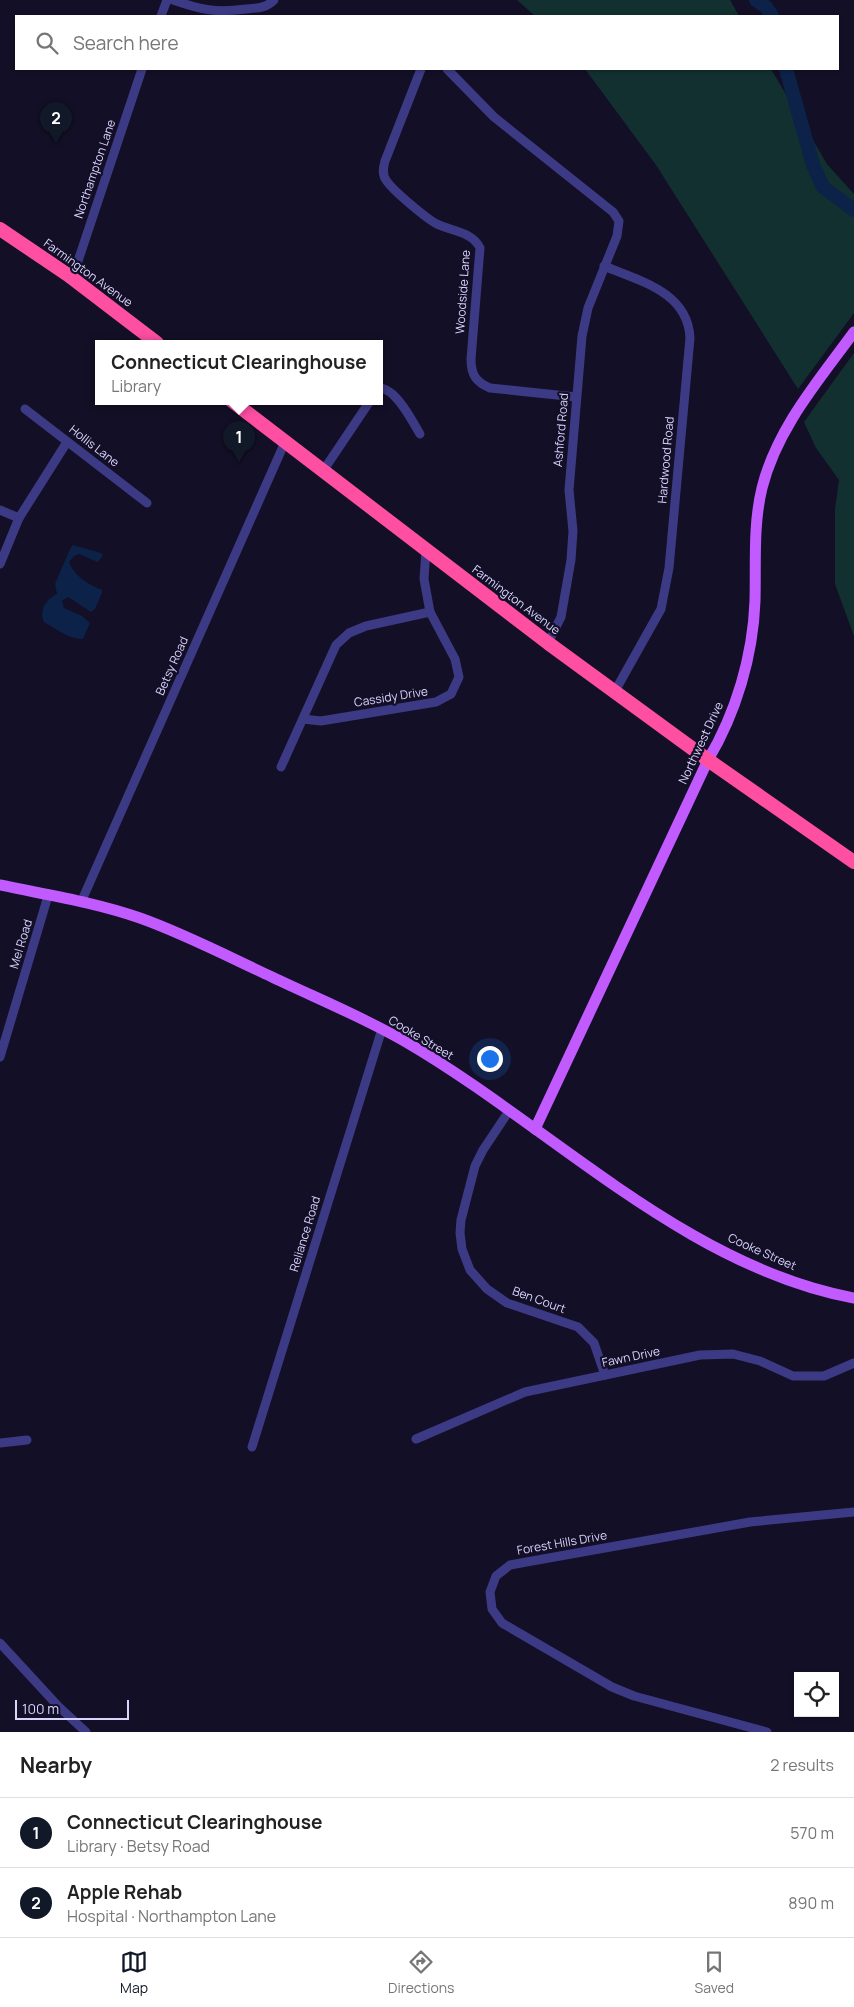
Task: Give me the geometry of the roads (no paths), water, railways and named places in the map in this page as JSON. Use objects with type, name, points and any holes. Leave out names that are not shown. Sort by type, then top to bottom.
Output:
[{"type":"highway","name":"Farmington Avenue","points":[[0,229],[68,275],[153,340]]},
{"type":"highway","name":"Farmington Avenue","points":[[237,405],[548,643],[708,760],[854,862]]},
{"type":"main road","name":"Northwest Drive","points":[[535,1129],[730,717],[747,658],[755,602],[755,542],[759,504],[768,468],[783,435],[803,403],[854,332]]},
{"type":"main road","name":"Cooke Street","points":[[0,885],[48,896],[82,900],[150,922],[382,1029],[437,1062],[632,1196],[689,1232],[780,1277],[806,1286],[854,1298]]},
{"type":"street","points":[[161,15],[167,0]]},
{"type":"street","points":[[174,0],[200,9],[221,12],[267,7],[274,0]]},
{"type":"street","name":"Northampton Lane","points":[[68,275],[76,264],[142,70]]},
{"type":"street","name":"Woodside Lane","points":[[421,70],[385,161],[384,173],[389,184],[428,219],[477,241],[480,248],[471,359],[471,369],[474,377],[490,388],[576,397]]},
{"type":"street","name":"Ashford Road","points":[[449,70],[488,112],[613,212],[619,221],[617,236],[584,321],[568,490],[573,531],[571,560],[563,612],[557,629],[548,643]]},
{"type":"street","name":"Hardwood Road","points":[[604,266],[672,298],[683,312],[690,338],[666,589],[661,609],[614,691]]},
{"type":"street","points":[[383,389],[400,402],[420,434]]},
{"type":"street","points":[[323,471],[367,405]]},
{"type":"street","name":"Hollis Lane","points":[[26,409],[147,503]]},
{"type":"street","points":[[0,564],[19,518],[67,442]]},
{"type":"street","name":"Betsy Road","points":[[82,900],[285,442]]},
{"type":"street","points":[[0,510],[19,518]]},
{"type":"street","name":"Cassidy Drive","points":[[303,719],[321,721],[378,712],[436,702],[452,694],[459,677],[455,659],[430,612],[424,579],[426,550]]},
{"type":"street","points":[[281,767],[336,646],[349,633],[366,626],[406,619],[430,612]]},
{"type":"street","name":"Mel Road","points":[[0,1057],[48,896]]},
{"type":"street","name":"Reliance Road","points":[[252,1447],[382,1029]]},
{"type":"street","name":"Ben Court","points":[[509,1111],[483,1150],[475,1166],[461,1220],[462,1249],[470,1270],[487,1289],[507,1303],[578,1327],[594,1344],[605,1375]]},
{"type":"street","name":"Fawn Drive","points":[[416,1439],[525,1392],[700,1355],[733,1354],[760,1361],[793,1376],[824,1376],[854,1363]]},
{"type":"street","points":[[0,1443],[27,1440]]},
{"type":"street","name":"Forest Hills Drive","points":[[768,1732],[634,1696],[612,1686],[523,1636],[502,1623],[492,1608],[490,1592],[496,1576],[510,1565],[532,1560],[750,1522],[854,1512]]},
{"type":"street","points":[[0,1643],[58,1706],[86,1732]]},
{"type":"water","points":[[73,545],[101,553],[103,556],[98,562],[79,554],[74,556],[69,562],[82,579],[102,590],[95,609],[91,612],[68,597],[62,601],[64,608],[82,616],[90,623],[83,639],[73,638],[44,622],[42,613],[44,605],[57,594],[55,584]]},
{"type":"waterway","points":[[756,0],[766,7],[771,15]]},
{"type":"waterway","points":[[786,70],[813,165],[823,187],[854,210]]},
{"type":"place","name":"Apple Rehab","points":[[56,143]]},
{"type":"place","name":"Connecticut Clearinghouse","points":[[239,462]]}]
